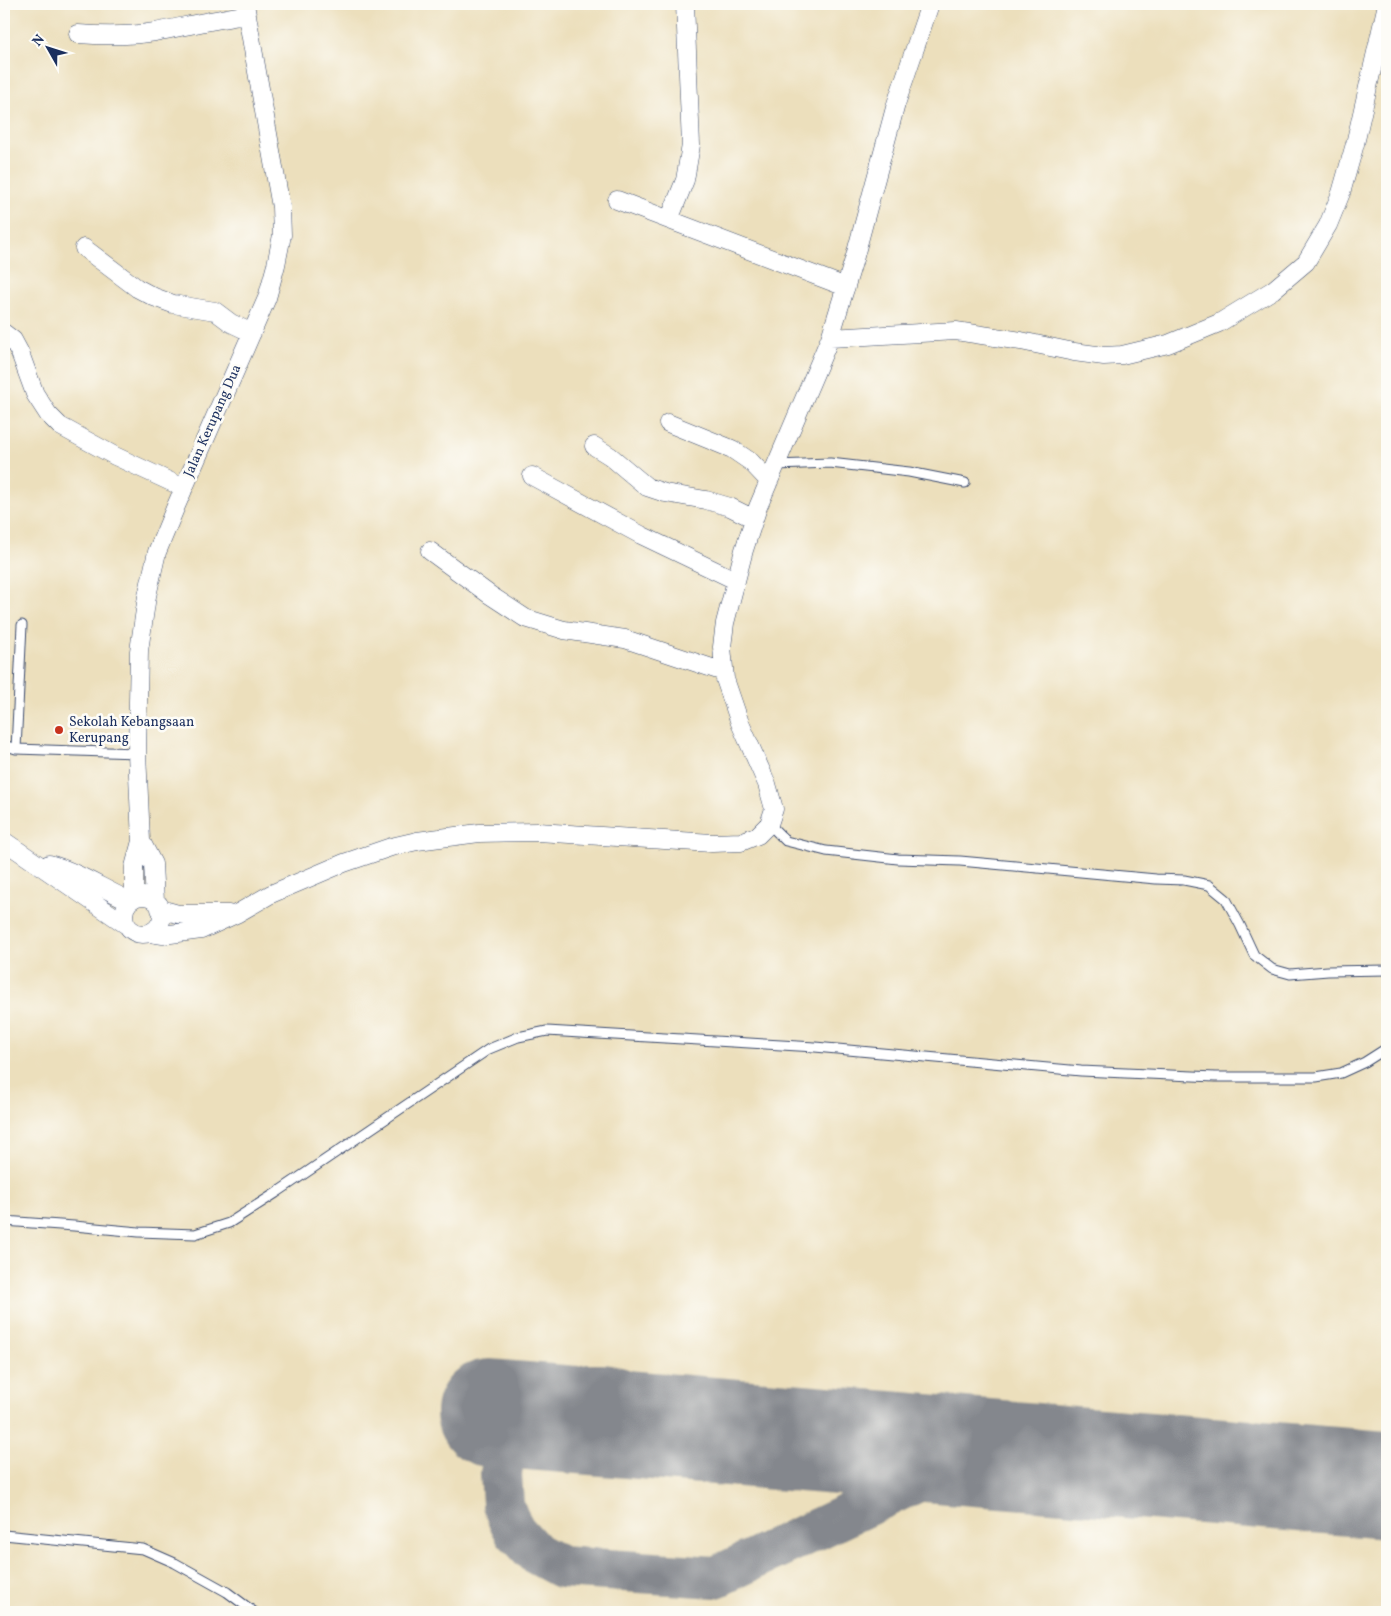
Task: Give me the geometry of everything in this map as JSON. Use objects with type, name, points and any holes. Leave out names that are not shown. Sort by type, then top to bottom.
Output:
[{"type":"street","points":[[669,220],[685,180],[690,145],[685,4]]},
{"type":"street","points":[[238,913],[187,914],[158,905],[144,896],[132,900],[124,910],[123,917],[128,929],[138,934],[150,933],[163,936],[201,930],[238,913],[271,894],[344,864],[391,847],[417,841],[479,833],[538,832],[712,843],[741,842],[758,835],[769,824],[774,809],[767,784],[740,723],[724,672],[722,648],[725,623],[735,580],[754,519],[830,338],[846,287],[896,104],[930,4]]},
{"type":"street","points":[[830,338],[956,331],[1021,340],[1074,352],[1104,356],[1168,344],[1219,323],[1273,290],[1306,262],[1328,225],[1341,193],[1355,144],[1387,4]]},
{"type":"street","points":[[78,34],[102,36],[154,32],[245,9]]},
{"type":"street","name":"Jalan Kerupang Dua","points":[[132,900],[134,867],[141,841],[137,752],[140,651],[147,596],[157,552],[267,298],[282,236],[281,207],[245,9]]},
{"type":"street","points":[[617,200],[846,287]]},
{"type":"street","points":[[84,248],[137,288],[154,297],[173,304],[215,312],[231,323],[252,333]]},
{"type":"street","points":[[4,333],[13,340],[20,353],[35,394],[48,414],[60,426],[115,456],[184,488]]},
{"type":"street","points":[[668,423],[732,449],[751,462],[773,473]]},
{"type":"street","points":[[594,446],[610,456],[647,487],[665,493],[706,500],[730,507],[754,519]]},
{"type":"street","points":[[532,476],[641,535],[735,580]]},
{"type":"street","points":[[430,552],[525,618],[564,630],[625,639],[724,672]]},
{"type":"street","points":[[4,841],[125,924]]},
{"type":"street","name":"Jalan Kerupang Dua","points":[[141,841],[153,864],[158,905]]},
{"type":"street","points":[[29,859],[57,866],[89,880],[111,893],[132,900]]},
{"type":"street","points":[[150,933],[156,930],[162,918],[158,905]]},
{"type":"lane","points":[[773,473],[830,463],[909,472],[965,483]]},
{"type":"lane","points":[[16,749],[22,625]]},
{"type":"lane","points":[[4,745],[16,749],[137,752]]},
{"type":"lane","points":[[769,824],[786,841],[843,853],[898,859],[960,861],[1156,880],[1184,880],[1209,885],[1226,899],[1254,955],[1272,969],[1290,974],[1387,970],[1387,979]]},
{"type":"lane","points":[[4,1221],[139,1232],[195,1234],[230,1223],[276,1194],[489,1049],[518,1036],[547,1031],[815,1047],[1081,1071],[1215,1077],[1316,1078],[1341,1073],[1365,1062],[1387,1048]]},
{"type":"lane","points":[[4,1535],[142,1549],[175,1563],[226,1592],[254,1612]]},
{"type":"taxiway","points":[[715,1430],[693,1430],[679,1424],[649,1402],[619,1388],[588,1385],[559,1392],[533,1408],[514,1431],[507,1445],[501,1474],[503,1504],[508,1518],[515,1531],[535,1553],[561,1567],[716,1577],[948,1467],[1001,1454]]},
{"type":"runway","points":[[490,1413],[1387,1485]]},
{"type":"place","name":"Sekolah Kebangsaan Kerupang","points":[[59,730]]}]
